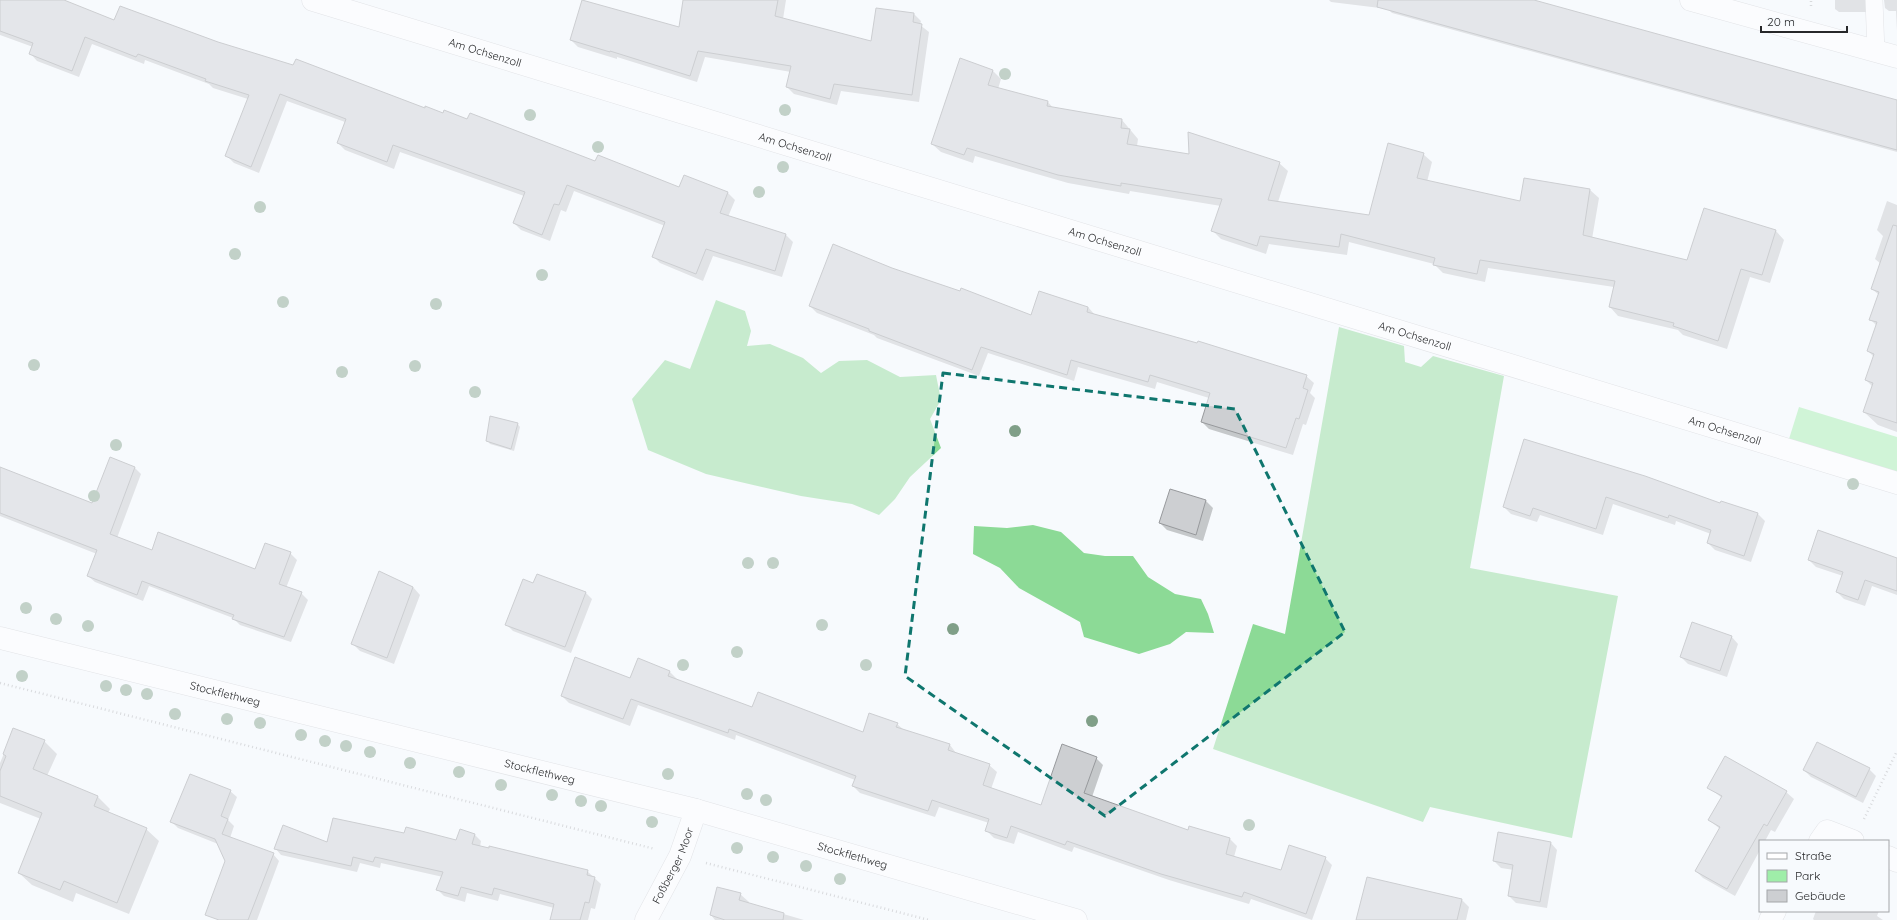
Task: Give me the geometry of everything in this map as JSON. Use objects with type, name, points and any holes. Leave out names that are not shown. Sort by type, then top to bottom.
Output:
[{"type":"street","name":"Am Ochsenzoll","points":[[313,0],[1897,483]]},
{"type":"street","points":[[1691,0],[1897,57]]},
{"type":"street","name":"Stockflethweg","points":[[0,638],[162,676],[696,810],[1076,920]]},
{"type":"street","name":"Foßberger Moor","points":[[646,920],[680,856],[696,810]]},
{"type":"street","points":[[1821,840],[1827,831],[1858,833]]},
{"type":"lane","points":[[1874,0],[1876,52]]},
{"type":"path","points":[[0,683],[929,920]]},
{"type":"path","points":[[1858,833],[1897,752]]},
{"type":"highlighted area","points":[[943,373],[1235,409],[1345,632],[1105,816],[905,676]]},
{"type":"green space","points":[[716,300],[745,311],[751,331],[747,346],[770,344],[803,358],[821,373],[839,361],[867,360],[900,377],[936,375],[941,400],[930,419],[941,448],[910,477],[895,499],[879,515],[852,504],[801,496],[706,474],[648,450],[632,399],[665,360],[690,369]]},
{"type":"green space","points":[[1339,327],[1404,346],[1405,362],[1421,367],[1433,356],[1504,376],[1470,568],[1618,596],[1572,838],[1430,807],[1423,822],[1213,749],[1253,624],[1285,634]]},
{"type":"green space","points":[[1799,407],[1897,437],[1897,473],[1789,439]]},
{"type":"green space","points":[[1033,525],[1061,532],[1084,553],[1105,556],[1133,556],[1148,577],[1175,594],[1201,599],[1214,633],[1186,632],[1170,644],[1139,654],[1084,637],[1080,622],[1019,588],[1000,568],[973,554],[974,526],[1007,528]]},
{"type":"building","points":[[0,0],[64,0],[114,20],[120,6],[218,42],[293,65],[296,59],[425,108],[425,106],[443,113],[444,110],[467,119],[470,113],[595,161],[598,155],[679,187],[684,175],[728,192],[720,213],[786,234],[775,271],[706,249],[696,274],[652,257],[665,222],[567,185],[559,205],[554,204],[542,235],[513,223],[525,192],[393,145],[387,162],[337,143],[346,119],[280,94],[251,167],[225,156],[249,95],[205,81],[206,79],[138,54],[136,57],[85,37],[72,71],[29,54],[33,43],[0,31]]},
{"type":"building","points":[[582,0],[679,27],[683,0],[778,0],[775,16],[871,41],[876,8],[914,13],[913,22],[922,24],[912,95],[834,84],[830,99],[786,87],[791,66],[698,51],[690,76],[570,40]]},
{"type":"building","points":[[1378,0],[1534,0],[1897,100],[1897,150],[1377,7]]},
{"type":"building","points":[[960,58],[993,70],[988,85],[1048,101],[1047,106],[1122,119],[1121,128],[1130,129],[1127,144],[1189,154],[1188,132],[1280,162],[1268,200],[1369,215],[1388,143],[1424,153],[1417,178],[1520,201],[1524,178],[1590,189],[1583,235],[1687,260],[1704,208],[1776,230],[1762,275],[1741,269],[1718,341],[1673,326],[1674,323],[1609,307],[1615,281],[1480,260],[1477,274],[1433,265],[1435,258],[1341,234],[1339,247],[1260,236],[1257,246],[1211,231],[1222,199],[1121,183],[1121,186],[1058,175],[967,148],[964,155],[931,144]]},
{"type":"building","points":[[1893,225],[1897,226],[1897,423],[1863,412],[1873,383],[1865,380],[1874,354],[1867,351],[1877,322],[1869,320],[1879,292],[1871,289]]},
{"type":"building","points":[[833,244],[892,268],[960,291],[961,288],[1031,315],[1039,291],[1088,307],[1087,312],[1197,343],[1198,341],[1307,375],[1303,388],[1308,390],[1299,419],[1296,418],[1286,448],[1201,422],[1210,393],[1150,375],[1148,382],[1071,360],[1067,375],[981,347],[972,370],[869,331],[869,329],[809,306]]},
{"type":"building","points":[[490,416],[518,423],[511,449],[486,441]]},
{"type":"building","points":[[1524,439],[1645,476],[1720,503],[1721,501],[1758,513],[1744,556],[1707,543],[1711,530],[1669,515],[1668,518],[1606,497],[1596,529],[1533,508],[1530,516],[1503,507]]},
{"type":"building","points":[[110,457],[135,467],[110,534],[152,550],[158,532],[255,569],[265,543],[291,552],[279,584],[302,592],[284,637],[232,619],[234,615],[142,581],[137,595],[87,576],[97,550],[0,513],[0,467],[92,503]]},
{"type":"building","points":[[1170,489],[1206,500],[1196,535],[1159,523]]},
{"type":"building","points":[[1818,530],[1897,558],[1897,591],[1865,580],[1858,600],[1836,592],[1843,572],[1808,560]]},
{"type":"building","points":[[379,571],[413,587],[387,658],[351,644]]},
{"type":"building","points":[[537,574],[586,592],[565,647],[505,625],[523,579],[533,583]]},
{"type":"building","points":[[1692,622],[1732,636],[1720,671],[1680,657]]},
{"type":"building","points":[[575,657],[630,678],[638,658],[670,671],[668,676],[752,707],[758,692],[863,732],[869,713],[898,723],[896,727],[950,744],[948,750],[990,764],[983,785],[1041,805],[1062,744],[1097,757],[1084,793],[1188,830],[1189,826],[1230,838],[1226,854],[1281,870],[1289,845],[1326,857],[1306,914],[1244,892],[1242,897],[1161,874],[1067,841],[1065,845],[1011,826],[1007,838],[985,831],[989,819],[932,800],[928,811],[852,786],[856,776],[729,729],[728,733],[631,699],[623,719],[561,696]]},
{"type":"building","points":[[13,728],[45,740],[33,769],[98,796],[94,806],[147,828],[117,903],[64,881],[60,890],[18,873],[42,813],[0,796],[0,771],[6,756],[3,754]]},
{"type":"building","points":[[1817,742],[1870,768],[1856,797],[1803,770]]},
{"type":"building","points":[[1725,756],[1787,791],[1767,826],[1764,824],[1727,889],[1695,871],[1720,827],[1708,820],[1722,796],[1707,788]]},
{"type":"building","points":[[190,774],[231,790],[221,816],[228,819],[222,834],[274,853],[248,920],[219,920],[205,915],[225,861],[215,839],[170,822]]},
{"type":"building","points":[[333,818],[404,833],[406,827],[456,840],[460,829],[475,834],[472,844],[489,848],[489,846],[588,870],[587,875],[595,877],[589,903],[585,902],[580,920],[550,920],[554,904],[494,888],[492,895],[461,887],[458,896],[436,890],[443,872],[375,857],[373,862],[353,857],[351,866],[274,849],[283,825],[327,842]]},
{"type":"building","points":[[1498,832],[1551,842],[1540,902],[1508,896],[1513,865],[1493,861]]},
{"type":"building","points":[[1367,877],[1462,899],[1457,920],[1356,920]]},
{"type":"building","points":[[717,887],[741,893],[739,900],[784,913],[783,920],[725,920],[710,915]]}]
